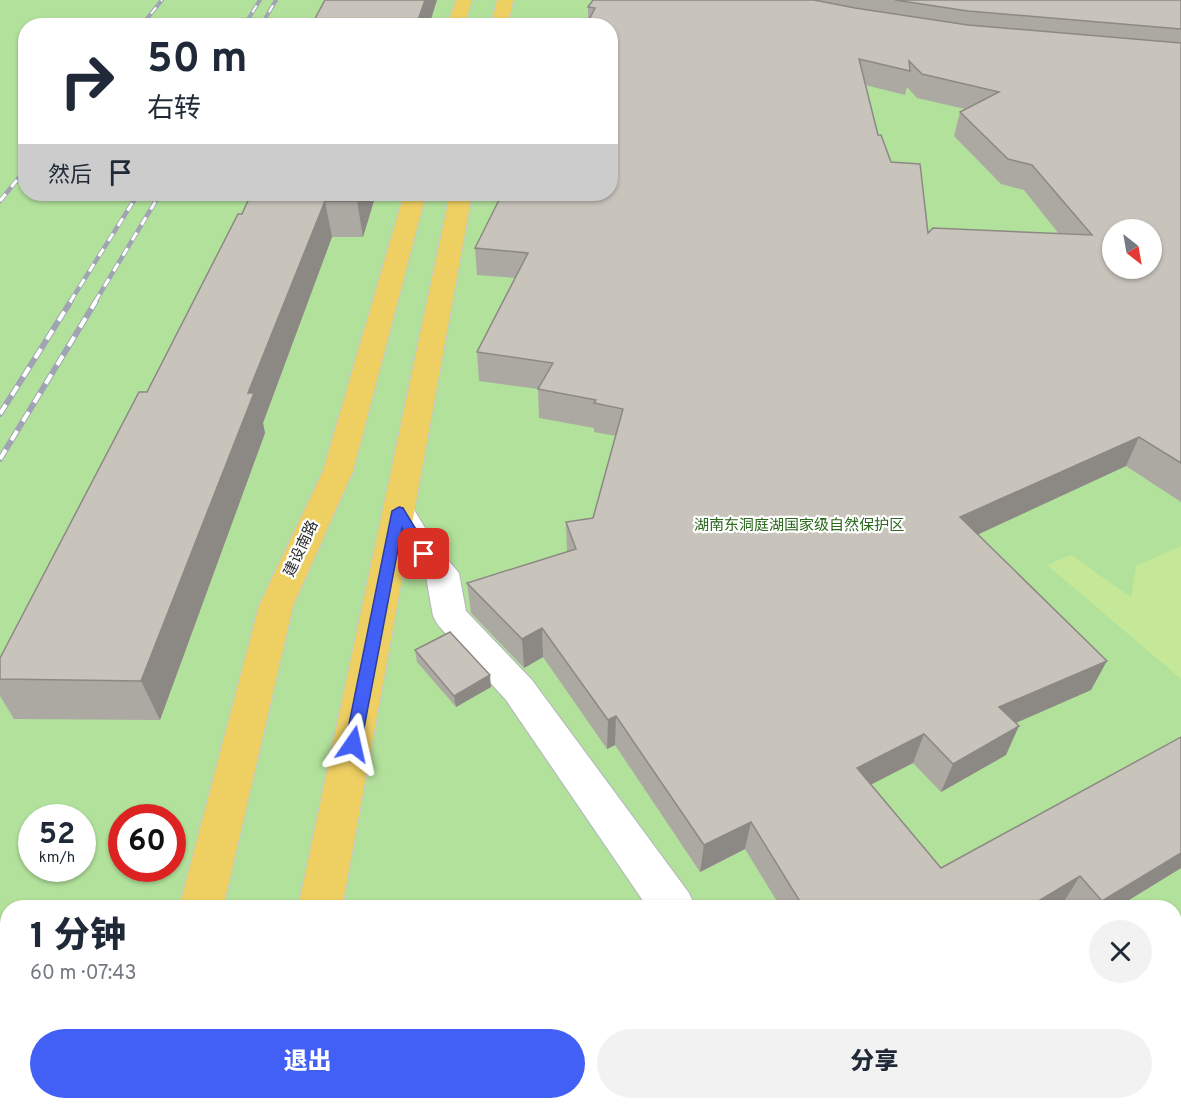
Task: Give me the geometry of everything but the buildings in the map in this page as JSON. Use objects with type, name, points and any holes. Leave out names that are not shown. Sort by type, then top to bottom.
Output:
[{"type":"main road","points":[[458,18],[464,0]]},
{"type":"main road","points":[[501,18],[506,0]]},
{"type":"main road","name":"建设南路","points":[[203,900],[276,606],[338,471],[413,201]]},
{"type":"main road","points":[[322,900],[460,201]]},
{"type":"street","points":[[399,511],[424,554],[442,573],[450,616],[519,690],[668,900]]},
{"type":"green space","name":"湖南东洞庭湖国家级自然保护区","points":[[0,0],[1181,0],[1181,900],[0,900]]},
{"type":"green space","points":[[1181,546],[1181,679],[1047,565],[1071,555],[1131,597],[1136,566]]},
{"type":"railway","points":[[147,18],[162,0]]},
{"type":"railway","points":[[249,18],[260,0]]},
{"type":"railway","points":[[266,18],[276,0]]},
{"type":"railway","points":[[0,201],[18,179]]},
{"type":"railway","points":[[70,302],[134,201]]},
{"type":"railway","points":[[95,302],[156,201]]},
{"type":"railway","points":[[0,414],[71,301]]},
{"type":"railway","points":[[0,459],[96,301]]},
{"type":"route","points":[[353,744],[399,511],[424,554]]}]
